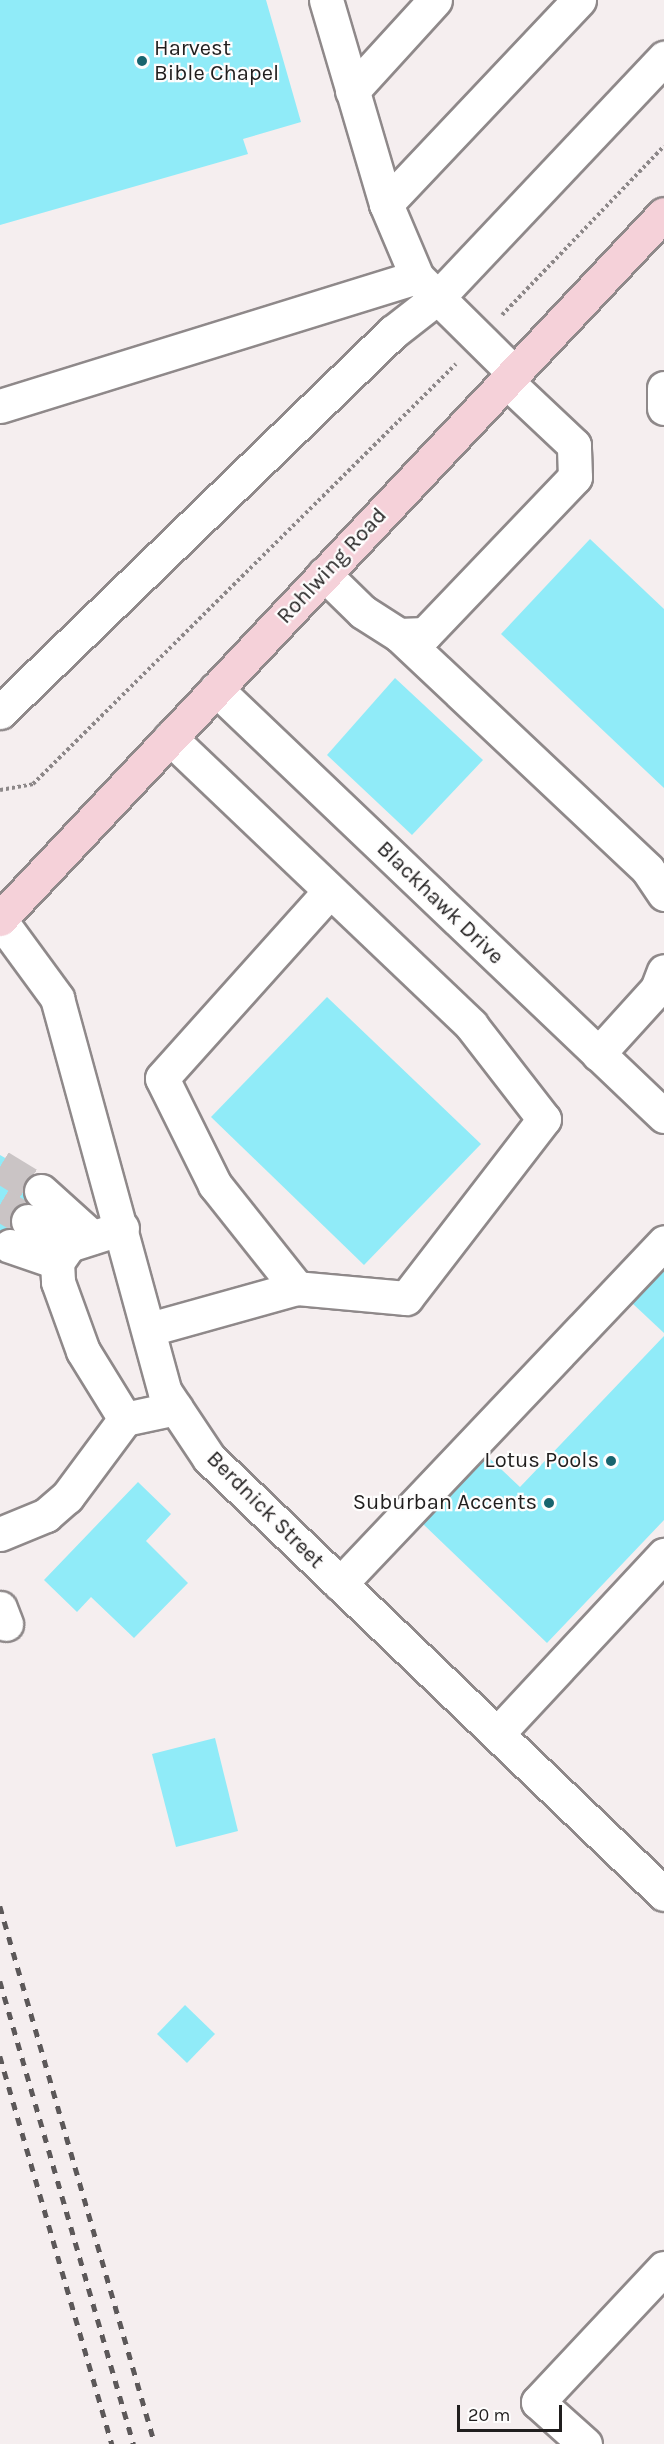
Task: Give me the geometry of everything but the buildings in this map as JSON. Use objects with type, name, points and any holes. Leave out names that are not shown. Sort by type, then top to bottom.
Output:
[{"type":"main road","name":"Rohlwing Road","points":[[0,919],[664,214]]},
{"type":"street","points":[[326,0],[386,204],[428,287],[479,339],[510,377],[574,445],[575,477],[424,634],[399,635]]},
{"type":"street","points":[[352,91],[435,0]]},
{"type":"street","points":[[386,204],[579,0]]},
{"type":"street","points":[[0,712],[393,332],[428,287],[664,58]]},
{"type":"street","points":[[0,406],[428,287]]},
{"type":"street","points":[[664,388],[664,408]]},
{"type":"street","points":[[324,574],[363,612],[399,635],[648,870],[664,894]]},
{"type":"street","name":"Blackhawk Drive","points":[[216,689],[664,1116]]},
{"type":"street","points":[[150,1329],[297,1288],[406,1298],[544,1119],[471,1025],[170,738]]},
{"type":"street","points":[[297,1288],[215,1185],[162,1078],[330,891]]},
{"type":"street","name":"Berdnick Street","points":[[0,919],[57,998],[85,1243],[150,1329],[165,1392],[209,1458],[664,1894]]},
{"type":"street","points":[[598,1053],[657,989],[664,971]]},
{"type":"street","points":[[41,1191],[85,1243]]},
{"type":"street","points":[[19,1233],[85,1243]]},
{"type":"street","points":[[340,1584],[664,1242]]},
{"type":"street","points":[[85,1243],[58,1282],[83,1352],[125,1419]]},
{"type":"street","points":[[0,1534],[46,1515],[67,1497],[125,1419],[176,1408]]},
{"type":"street","points":[[497,1734],[664,1554]]},
{"type":"street","points":[[585,2444],[538,2402],[664,2268]]},
{"type":"path","points":[[0,790],[33,784],[479,339],[664,146]]},
{"type":"tunnel","points":[[0,1166],[41,1191]]},
{"type":"tunnel","points":[[0,1204],[28,1221]]},
{"type":"railway","points":[[0,1906],[155,2444]]},
{"type":"railway","points":[[0,1981],[134,2444]]},
{"type":"railway","points":[[0,2056],[112,2444]]},
{"type":"place","name":"Harvest Bible Chapel","points":[[142,61]]},
{"type":"place","name":"Lotus Pools","points":[[611,1461]]},
{"type":"place","name":"Suburban Accents","points":[[549,1503]]}]
